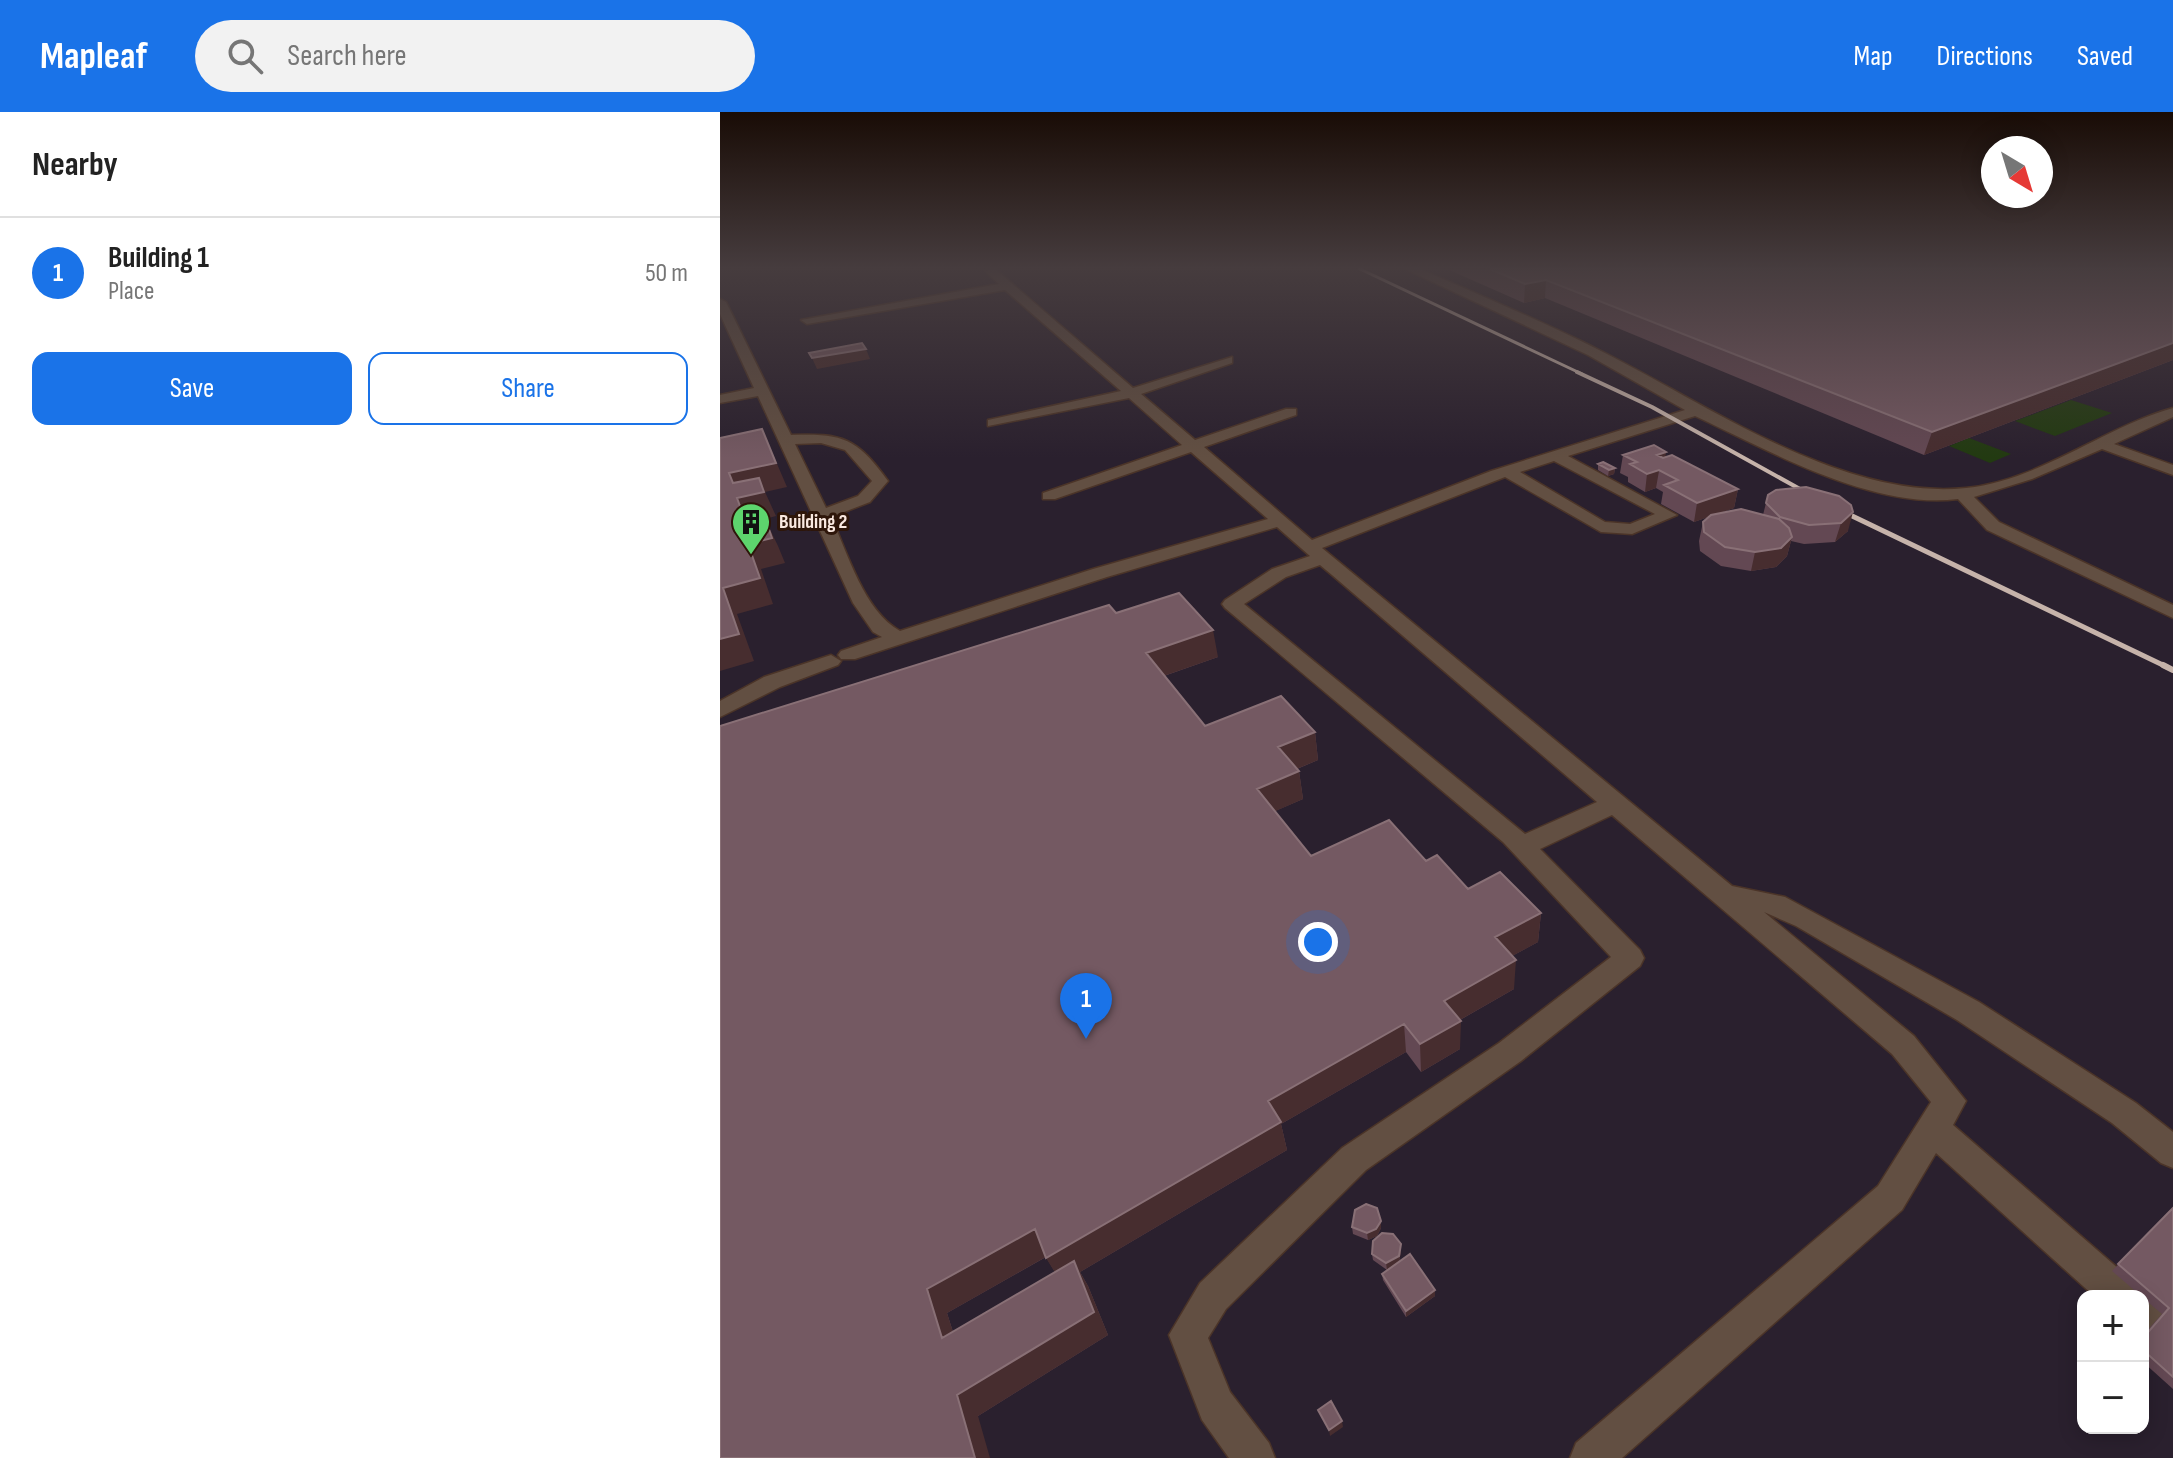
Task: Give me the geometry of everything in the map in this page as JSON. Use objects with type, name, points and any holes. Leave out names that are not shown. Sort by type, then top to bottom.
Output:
[{"type":"lane","points":[[734,332],[864,604],[880,628],[897,638]]},
{"type":"lane","points":[[1060,332],[1316,553],[1903,1045],[1950,1101],[1890,1198],[1591,1458]]},
{"type":"lane","points":[[1547,332],[1669,393],[1696,411],[1839,471],[1902,493],[1946,496],[1996,486],[2173,412]]},
{"type":"lane","points":[[993,423],[1131,393],[1227,360]]},
{"type":"lane","points":[[720,399],[762,391]]},
{"type":"lane","points":[[1254,1458],[1216,1406],[1188,1335],[1213,1296],[1354,1159],[1510,1052],[1630,958],[1522,846],[1232,604],[1316,553],[1507,471],[1696,411]]},
{"type":"lane","points":[[1049,496],[1291,412]]},
{"type":"lane","points":[[787,440],[838,437],[858,451],[880,481],[864,499],[822,515]]},
{"type":"lane","points":[[2098,443],[2173,470]]},
{"type":"lane","points":[[1507,471],[1601,527],[1632,529],[1669,515],[1556,456]]},
{"type":"lane","points":[[1961,493],[1993,526],[2173,612]]},
{"type":"lane","points":[[720,710],[772,682],[897,638],[1100,573],[1280,521]]},
{"type":"lane","points":[[1522,846],[1615,804]]},
{"type":"lane","points":[[1722,894],[1775,904],[1968,1011],[2124,1113],[2173,1152]]},
{"type":"lane","points":[[1933,1129],[2115,1290]]},
{"type":"shaded area","points":[[720,332],[2173,332],[2173,1458],[720,1458]]},
{"type":"green space","points":[[2071,400],[2112,413],[2055,436],[2015,421]]},
{"type":"green space","points":[[1969,438],[2011,454],[1990,463],[1949,446]]},
{"type":"building","points":[[1678,332],[2173,332],[2173,343],[1932,432]]},
{"type":"building","points":[[862,343],[866,349],[812,358],[809,353]]},
{"type":"building","points":[[762,429],[776,463],[729,473],[733,483],[759,478],[764,492],[737,498],[747,525],[766,521],[772,538],[748,544],[760,578],[723,588],[739,634],[720,639],[720,438]]},
{"type":"building","points":[[1654,445],[1666,452],[1657,455],[1663,458],[1672,455],[1738,489],[1697,503],[1664,485],[1678,480],[1659,470],[1647,474],[1630,464],[1637,462],[1623,455]]},
{"type":"building","points":[[1603,462],[1615,468],[1609,470],[1598,464]]},
{"type":"building","points":[[1806,487],[1839,496],[1851,505],[1853,512],[1841,523],[1809,525],[1780,517],[1766,503],[1768,495],[1776,490]]},
{"type":"building","points":[[1741,509],[1779,519],[1789,528],[1792,537],[1781,548],[1755,552],[1725,547],[1704,532],[1703,522],[1711,515]]},
{"type":"building","points":[[1179,593],[1213,630],[1146,653],[1205,726],[1281,696],[1315,732],[1278,747],[1299,771],[1257,789],[1311,856],[1389,820],[1426,861],[1437,855],[1468,889],[1500,872],[1541,913],[1495,937],[1516,960],[1444,1001],[1461,1021],[1420,1044],[1404,1024],[1268,1101],[1281,1122],[1046,1258],[1035,1229],[927,1289],[942,1338],[1074,1261],[1094,1312],[957,1395],[975,1458],[720,1458],[720,726],[1109,605],[1116,613]]},
{"type":"building","points":[[1366,1204],[1377,1208],[1381,1221],[1376,1229],[1367,1233],[1352,1227],[1355,1210]]},
{"type":"building","points":[[2173,1208],[2173,1377],[2149,1355],[2149,1331],[2169,1308],[2118,1264]]},
{"type":"building","points":[[1382,1233],[1393,1234],[1401,1244],[1399,1256],[1386,1263],[1372,1254],[1373,1241]]},
{"type":"building","points":[[1410,1254],[1435,1290],[1406,1311],[1382,1274]]},
{"type":"building","points":[[1331,1401],[1342,1421],[1329,1430],[1318,1410]]},
{"type":"railway","points":[[1493,332],[1582,374]]},
{"type":"railway","points":[[1577,372],[1652,407],[1826,503]]},
{"type":"railway","points":[[1826,503],[2167,667]]},
{"type":"railway","points":[[2163,665],[2167,667]]},
{"type":"railway","points":[[2167,667],[2173,670]]},
{"type":"place","name":"Building 2","points":[[751,556]]},
{"type":"place","name":"Building 1","points":[[1086,1039]]}]
